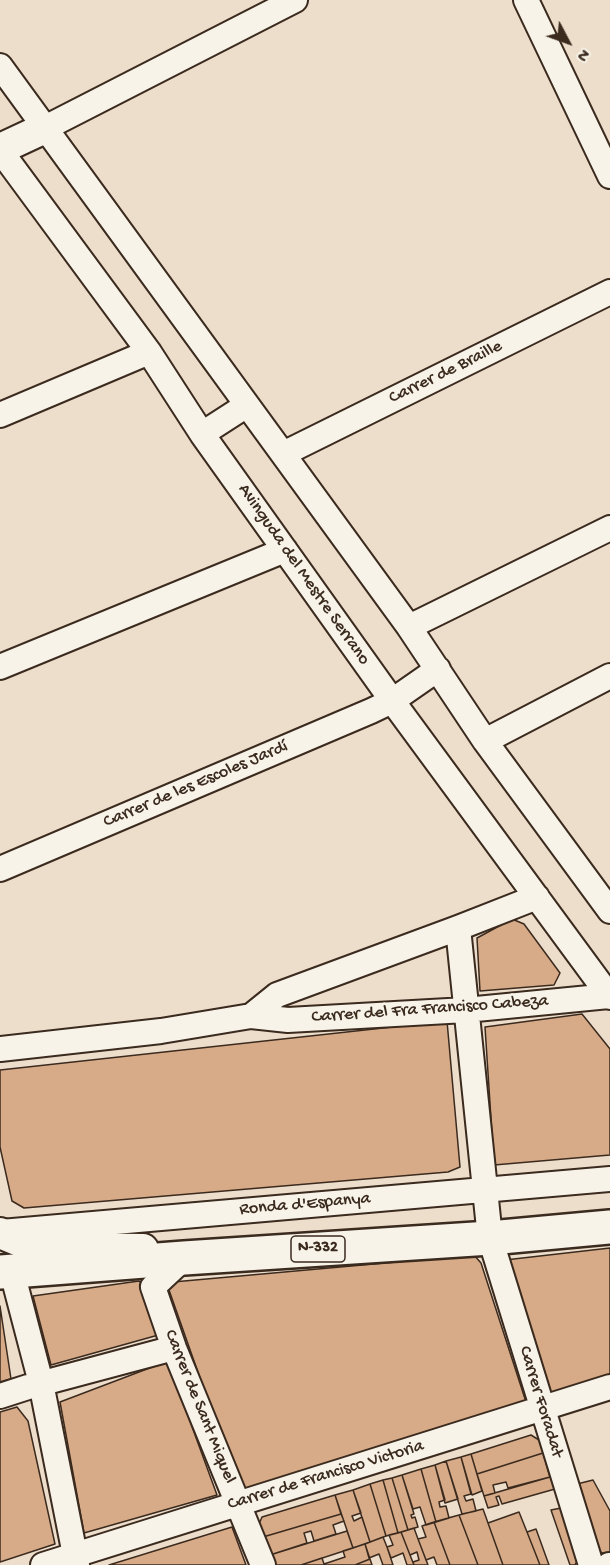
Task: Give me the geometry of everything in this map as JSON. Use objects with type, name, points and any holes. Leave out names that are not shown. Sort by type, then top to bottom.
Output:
[{"type":"highway","name":"N-332","points":[[6,1272],[490,1238],[610,1227]]},
{"type":"street","points":[[0,150],[295,0]]},
{"type":"street","points":[[526,0],[610,176]]},
{"type":"street","points":[[0,66],[409,627],[485,741],[610,911]]},
{"type":"street","name":"Avinguda del Mestre Serrano","points":[[0,150],[149,352],[202,434],[393,701],[610,997]]},
{"type":"street","name":"Carrer de Braille","points":[[283,454],[610,292]]},
{"type":"street","points":[[0,415],[149,352]]},
{"type":"street","points":[[202,434],[247,405]]},
{"type":"street","points":[[409,627],[610,528]]},
{"type":"street","points":[[0,667],[285,550]]},
{"type":"street","name":"Carrer de les Escoles Jardí","points":[[0,869],[393,701],[438,669]]},
{"type":"street","points":[[485,741],[610,676]]},
{"type":"street","points":[[0,1049],[161,1031],[251,1016],[277,995],[537,897]]},
{"type":"street","name":"Carrer Foradat","points":[[458,928],[490,1238],[591,1565]]},
{"type":"street","name":"Carrer del Fra Francisco Cabeza","points":[[251,1016],[288,1020],[466,1010],[610,997]]},
{"type":"street","name":"Ronda d'Espanya","points":[[0,1234],[610,1179]]},
{"type":"street","points":[[0,1234],[36,1248],[165,1250],[183,1258]]},
{"type":"street","points":[[0,1234],[6,1272],[41,1383],[75,1560]]},
{"type":"street","name":"Carrer de Sant Miquel","points":[[183,1258],[153,1287],[174,1348],[263,1565]]},
{"type":"street","points":[[0,1396],[174,1348]]},
{"type":"street","name":"Carrer de Francisco Victoria","points":[[43,1565],[75,1560],[238,1503],[610,1387]]},
{"type":"building","points":[[512,919],[524,924],[560,973],[554,985],[480,991],[477,938]]},
{"type":"building","points":[[582,1014],[610,1049],[610,1155],[494,1165],[485,1027]]},
{"type":"building","points":[[447,1021],[460,1167],[448,1172],[24,1208],[12,1201],[0,1147],[0,1070]]},
{"type":"building","points":[[610,1248],[610,1379],[550,1398],[505,1260]]},
{"type":"building","points":[[474,1255],[481,1263],[527,1405],[250,1492],[238,1486],[169,1290],[173,1282]]},
{"type":"building","points":[[139,1281],[149,1292],[162,1334],[51,1365],[33,1296]]},
{"type":"building","points":[[0,1306],[11,1379],[0,1382]]},
{"type":"building","points":[[168,1361],[217,1495],[84,1533],[60,1402]]},
{"type":"building","points":[[17,1407],[28,1421],[55,1544],[0,1562],[0,1412]]},
{"type":"building","points":[[531,1435],[539,1440],[543,1453],[477,1474],[471,1454]]},
{"type":"building","points":[[543,1453],[550,1477],[508,1488],[506,1482],[493,1485],[495,1493],[484,1496],[477,1474]]},
{"type":"building","points":[[471,1454],[482,1491],[472,1495],[461,1457]]},
{"type":"building","points":[[461,1457],[471,1494],[464,1496],[466,1501],[473,1499],[476,1511],[462,1514],[446,1461]]},
{"type":"building","points":[[446,1461],[458,1499],[445,1503],[435,1465]]},
{"type":"building","points":[[435,1465],[445,1500],[439,1502],[440,1507],[446,1506],[449,1518],[436,1522],[421,1469]]},
{"type":"building","points":[[421,1469],[436,1522],[426,1525],[420,1507],[413,1509],[402,1475]]},
{"type":"building","points":[[402,1475],[414,1514],[411,1515],[412,1518],[415,1517],[418,1527],[408,1530],[392,1478]]},
{"type":"building","points":[[550,1477],[555,1489],[502,1504],[499,1496],[496,1497],[499,1505],[488,1508],[484,1496]]},
{"type":"building","points":[[392,1478],[408,1530],[398,1533],[383,1480]]},
{"type":"building","points":[[383,1480],[398,1533],[386,1536],[370,1484]]},
{"type":"building","points":[[593,1480],[610,1511],[610,1556],[598,1551],[577,1484]]},
{"type":"building","points":[[370,1484],[386,1536],[370,1542],[353,1490]]},
{"type":"building","points":[[353,1490],[361,1513],[352,1516],[354,1521],[362,1517],[370,1542],[353,1548],[335,1495]]},
{"type":"building","points":[[335,1495],[341,1514],[263,1537],[259,1524],[262,1517]]},
{"type":"building","points":[[561,1508],[578,1560],[575,1565],[570,1565],[551,1510]]},
{"type":"building","points":[[483,1509],[503,1565],[478,1565],[459,1515]]},
{"type":"building","points":[[519,1512],[540,1565],[503,1565],[488,1523]]},
{"type":"building","points":[[341,1514],[344,1521],[333,1525],[336,1534],[314,1541],[311,1531],[304,1533],[307,1543],[270,1555],[263,1537]]},
{"type":"building","points":[[459,1515],[478,1565],[450,1565],[434,1522]]},
{"type":"building","points":[[434,1522],[450,1565],[437,1565],[434,1557],[426,1560],[418,1539],[426,1537],[422,1526]]},
{"type":"building","points":[[232,1527],[246,1565],[109,1565]]},
{"type":"building","points":[[414,1528],[428,1565],[414,1565],[413,1562],[419,1560],[417,1552],[410,1555],[401,1532]]},
{"type":"building","points":[[536,1529],[549,1565],[540,1565],[527,1532]]},
{"type":"building","points":[[347,1531],[353,1548],[301,1565],[274,1565],[270,1555]]},
{"type":"building","points":[[401,1532],[414,1565],[407,1565],[403,1553],[391,1558],[387,1547],[393,1545],[389,1535]]},
{"type":"building","points":[[383,1537],[393,1565],[383,1565],[379,1554],[369,1558],[365,1544]]},
{"type":"building","points":[[365,1544],[370,1559],[355,1565],[301,1565],[322,1558],[324,1564],[345,1557],[343,1551]]},
{"type":"building","points":[[370,1559],[372,1565],[355,1565]]}]
